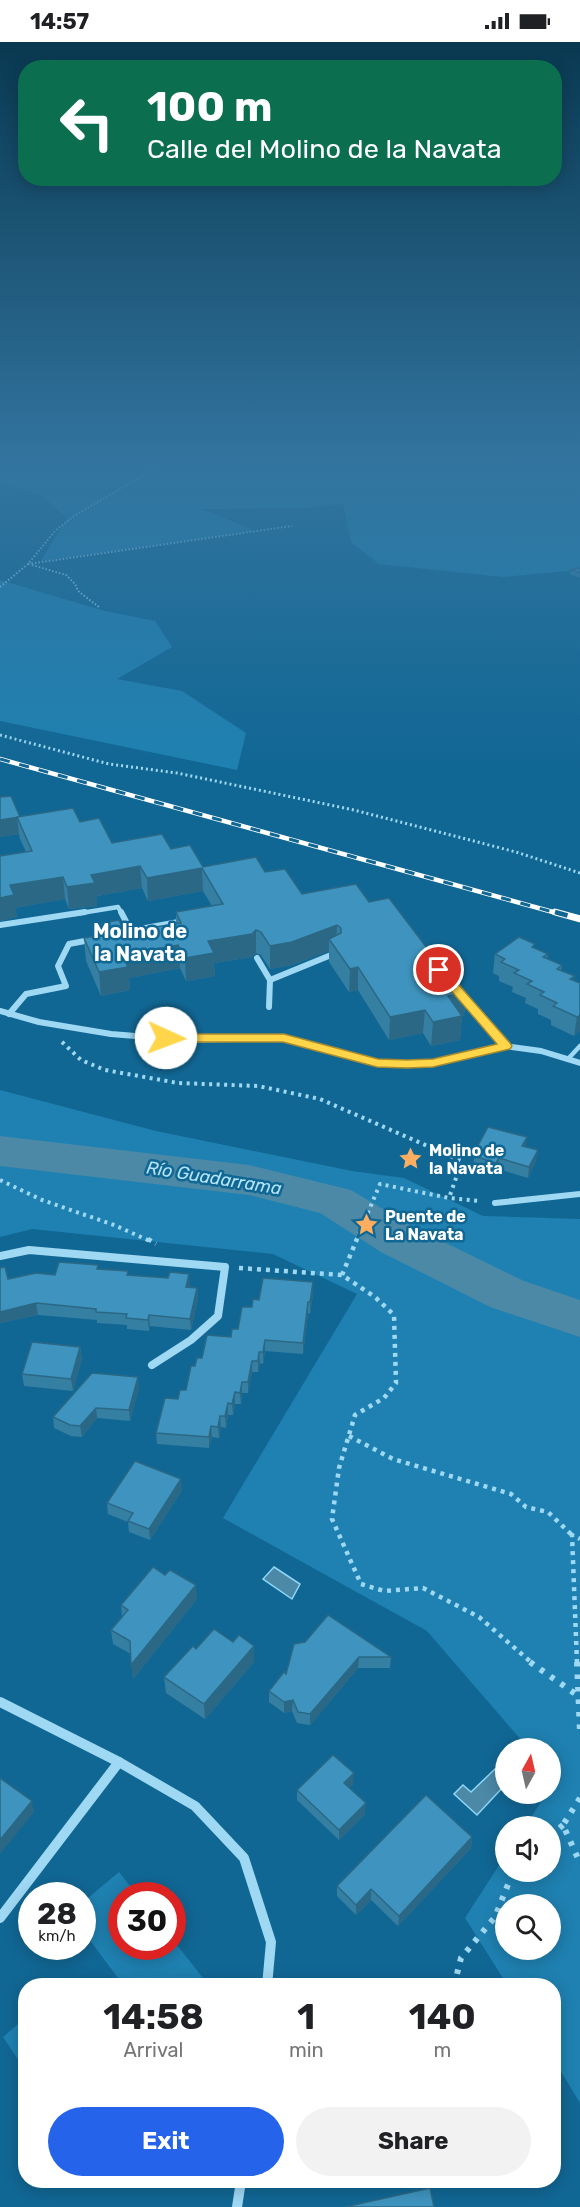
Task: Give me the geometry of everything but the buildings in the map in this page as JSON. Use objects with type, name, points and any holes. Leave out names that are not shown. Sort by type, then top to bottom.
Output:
[{"type":"street","points":[[0,925],[118,907],[131,931]]},
{"type":"street","points":[[121,933],[188,921]]},
{"type":"street","points":[[9,1014],[26,994],[66,986],[58,966],[69,944],[100,938]]},
{"type":"street","points":[[270,980],[336,953]]},
{"type":"street","points":[[257,958],[270,980],[269,1007]]},
{"type":"street","points":[[455,988],[505,1046]]},
{"type":"street","points":[[0,1011],[39,1022],[111,1034],[184,1040],[284,1038],[377,1063],[433,1063],[505,1046],[541,1051],[580,1063]]},
{"type":"street","points":[[495,1203],[580,1194]]},
{"type":"street","points":[[0,1256],[29,1250],[225,1267],[218,1316],[191,1340],[152,1365]]},
{"type":"street","points":[[0,1702],[119,1762],[195,1806],[244,1858],[271,1942],[268,1978]]},
{"type":"street","points":[[0,1918],[119,1762]]},
{"type":"street","points":[[237,2207],[240,2188]]},
{"type":"lane","points":[[568,1059],[580,1046]]},
{"type":"path","points":[[0,587],[28,564],[35,563]]},
{"type":"path","points":[[28,564],[68,575],[75,581],[78,591],[99,607]]},
{"type":"path","points":[[0,735],[109,765],[177,773],[354,810],[516,852],[580,873]]},
{"type":"path","points":[[39,1022],[81,1060],[105,1070],[178,1083],[258,1086],[320,1099],[462,1161],[449,1198]]},
{"type":"path","points":[[0,1180],[20,1186],[38,1199],[88,1214],[143,1236],[162,1247]]},
{"type":"path","points":[[342,1275],[380,1184],[449,1198],[495,1203]]},
{"type":"path","points":[[225,1267],[342,1275],[375,1297],[394,1316],[396,1383],[384,1398],[355,1415],[339,1468],[332,1519],[361,1584],[384,1591],[423,1588],[479,1617],[537,1668],[578,1698]]},
{"type":"path","points":[[349,1436],[393,1459],[511,1494],[526,1507],[548,1512],[572,1535],[580,1539]]},
{"type":"path","points":[[572,1535],[580,1732]]},
{"type":"path","points":[[580,1798],[563,1825],[580,1863]]},
{"type":"path","points":[[455,1978],[461,1958],[495,1917],[509,1882]]},
{"type":"shaded area","points":[[580,563],[580,570],[503,577],[379,564]]},
{"type":"shaded area","points":[[0,580],[105,611],[155,621],[172,647],[117,679],[182,691],[246,733],[237,770],[0,721]]},
{"type":"shaded area","points":[[0,1090],[156,1131],[352,1171],[404,1178],[483,1216],[580,1219],[580,2103],[561,2072],[561,1978],[503,1978],[465,1918],[495,1872],[495,1882],[561,1882],[561,1816],[532,1816],[540,1804],[561,1804],[561,1738],[519,1738],[427,1631],[223,1518],[357,1294],[273,1254],[32,1229],[0,1237]]},
{"type":"shaded area","points":[[274,1567],[300,1584],[292,1599],[263,1579]]},
{"type":"shaded area","points":[[495,1769],[495,1796],[477,1815],[454,1794],[463,1785],[471,1792]]},
{"type":"shaded area","points":[[119,1872],[127,1882],[108,1882],[108,1960],[186,1960],[186,1956],[203,1978],[118,1978],[96,1948],[96,1891]]},
{"type":"shaded area","points":[[18,2024],[18,2060],[3,2037]]},
{"type":"waterway","name":"Río Guadarrama","points":[[0,1151],[249,1180],[335,1201],[398,1240],[507,1294],[580,1319]]},
{"type":"railway","points":[[0,759],[560,914]]},
{"type":"railway","points":[[555,912],[580,919]]},
{"type":"place","name":"Molino de la Navata","points":[[411,1159]]},
{"type":"place","name":"Puente de La Navata","points":[[367,1225]]},
{"type":"district","name":"Molino de la Navata","points":[[140,942]]},
{"type":"route","points":[[166,1038],[184,1040],[284,1038],[377,1063],[407,1064],[433,1063],[505,1046],[439,970]]}]
